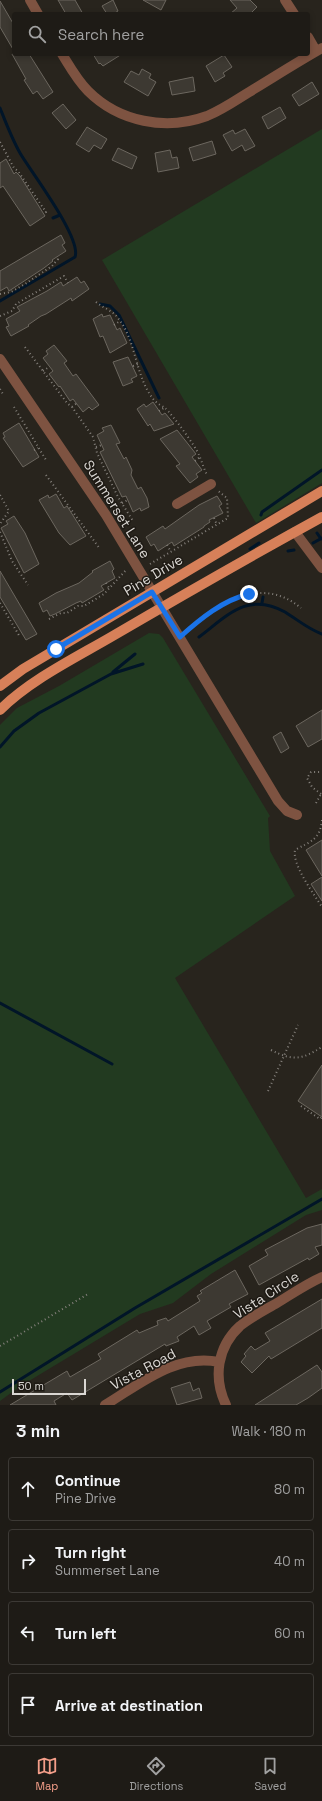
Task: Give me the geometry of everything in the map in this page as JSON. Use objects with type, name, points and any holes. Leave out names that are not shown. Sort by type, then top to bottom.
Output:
[{"type":"main road","name":"Pine Drive","points":[[0,686],[23,669],[322,491]]},
{"type":"main road","points":[[0,710],[40,680],[162,608],[322,517]]},
{"type":"street","points":[[30,0],[37,12]]},
{"type":"street","points":[[285,0],[293,12]]},
{"type":"street","points":[[310,39],[319,49],[310,55]]},
{"type":"street","points":[[63,56],[84,86],[108,107],[127,117],[139,120],[168,123],[195,119],[220,110],[308,56]]},
{"type":"street","name":"Summerset Lane","points":[[0,359],[98,502],[276,797],[287,811],[297,815]]},
{"type":"street","points":[[177,504],[212,484]]},
{"type":"street","points":[[295,532],[322,568]]},
{"type":"street","name":"Vista Circle","points":[[219,1362],[228,1341],[240,1326],[322,1277]]},
{"type":"street","name":"Vista Road","points":[[105,1405],[175,1364],[199,1360],[219,1362]]},
{"type":"street","points":[[219,1362],[219,1382],[226,1405]]},
{"type":"path","points":[[0,142],[13,168],[18,171],[39,204],[46,212],[44,213]]},
{"type":"path","points":[[29,195],[33,193]]},
{"type":"path","points":[[0,294],[23,284],[52,266],[58,259],[57,257]]},
{"type":"path","points":[[0,316],[12,310],[35,293],[64,276],[68,283]]},
{"type":"path","points":[[96,302],[108,308],[120,321],[138,364],[140,374],[155,401],[164,408],[200,457],[212,484],[227,498],[228,518],[218,525],[179,545],[171,552],[150,564]]},
{"type":"path","points":[[12,310],[15,314]]},
{"type":"path","points":[[114,324],[120,321]]},
{"type":"path","points":[[25,347],[43,371],[50,377],[93,437],[96,448],[109,478],[114,484],[122,503],[133,521]]},
{"type":"path","points":[[133,366],[138,364]]},
{"type":"path","points":[[43,371],[50,367]]},
{"type":"path","points":[[0,391],[4,396]]},
{"type":"path","points":[[72,407],[77,403]]},
{"type":"path","points":[[14,407],[29,435],[46,460]]},
{"type":"path","points":[[159,411],[164,408]]},
{"type":"path","points":[[19,424],[23,422]]},
{"type":"path","points":[[177,433],[181,430]]},
{"type":"path","points":[[96,448],[102,445]]},
{"type":"path","points":[[34,450],[38,448]]},
{"type":"path","points":[[38,456],[42,453]]},
{"type":"path","points":[[195,461],[200,457]]},
{"type":"path","points":[[46,475],[85,532],[100,549]]},
{"type":"path","points":[[109,478],[113,476]]},
{"type":"path","points":[[0,495],[9,511],[0,524]]},
{"type":"path","points":[[122,503],[128,500]]},
{"type":"path","points":[[61,503],[65,501]]},
{"type":"path","points":[[214,518],[218,525]]},
{"type":"path","points":[[201,529],[203,533]]},
{"type":"path","points":[[0,532],[13,562],[28,586]]},
{"type":"path","points":[[3,540],[7,538]]},
{"type":"path","points":[[167,545],[171,552]]},
{"type":"path","points":[[13,562],[17,560]]},
{"type":"path","points":[[49,619],[58,614],[67,613],[77,607],[85,605],[103,595],[127,568]]},
{"type":"path","points":[[106,583],[109,588]]},
{"type":"path","points":[[180,637],[198,622],[226,603],[249,594],[262,592],[274,595],[291,600],[301,608]]},
{"type":"path","points":[[75,603],[77,607]]},
{"type":"path","points":[[0,605],[20,637]]},
{"type":"path","points":[[316,803],[322,793],[312,787],[307,778],[309,773],[322,772]]},
{"type":"path","points":[[318,820],[322,820],[320,831],[316,838],[295,850],[294,853],[298,867],[322,906]]},
{"type":"path","points":[[268,1091],[298,1025]]},
{"type":"path","points":[[271,1050],[284,1056],[299,1058],[322,1047]]},
{"type":"path","points":[[301,1106],[320,1119],[322,1117]]},
{"type":"path","points":[[0,1346],[88,1294]]},
{"type":"green space","points":[[322,129],[322,483],[256,523],[102,260]]},
{"type":"green space","points":[[149,633],[159,634],[163,638],[270,816],[268,818],[270,851],[295,896],[175,978],[306,1198],[322,1189],[322,1210],[306,1215],[211,1274],[173,1303],[140,1314],[19,1387],[0,1401],[0,725],[17,708],[59,686]]},
{"type":"building","points":[[58,0],[75,0],[82,12],[65,12]]},
{"type":"building","points":[[113,0],[118,11],[106,12],[102,6]]},
{"type":"building","points":[[143,0],[166,0],[161,10]]},
{"type":"building","points":[[230,0],[250,0],[257,7],[252,12],[232,12],[237,8]]},
{"type":"building","points":[[0,1],[12,22],[12,48],[0,27]]},
{"type":"building","points":[[13,56],[30,56],[53,92],[43,99],[37,91],[33,94],[24,80],[26,79]]},
{"type":"building","points":[[94,56],[119,56],[103,66],[100,63],[99,64]]},
{"type":"building","points":[[225,56],[232,67],[223,73],[225,76],[215,82],[206,66]]},
{"type":"building","points":[[142,69],[151,74],[149,78],[156,82],[148,96],[124,82],[131,71],[139,75]]},
{"type":"building","points":[[193,77],[195,91],[172,95],[169,82]]},
{"type":"building","points":[[312,82],[319,94],[299,106],[292,95]]},
{"type":"building","points":[[63,104],[76,120],[66,129],[52,113]]},
{"type":"building","points":[[280,107],[286,118],[268,129],[262,117]]},
{"type":"building","points":[[87,127],[107,139],[101,149],[94,145],[89,152],[76,144]]},
{"type":"building","points":[[245,129],[255,146],[245,151],[242,145],[232,151],[223,135],[233,130],[235,134]]},
{"type":"building","points":[[212,141],[216,154],[193,161],[189,148]]},
{"type":"building","points":[[118,148],[137,157],[132,169],[112,160]]},
{"type":"building","points":[[170,150],[172,158],[177,157],[179,168],[158,172],[155,153]]},
{"type":"building","points":[[6,159],[14,174],[16,172],[20,176],[45,216],[30,226],[3,186],[0,188],[0,163]]},
{"type":"building","points":[[61,235],[65,243],[62,245],[66,251],[52,260],[53,261],[44,268],[9,291],[7,287],[0,291],[0,271]]},
{"type":"building","points":[[77,277],[81,283],[84,281],[89,289],[72,301],[71,298],[41,316],[28,325],[29,326],[11,336],[6,327],[9,326],[6,319],[20,311],[17,307],[61,282],[63,286]]},
{"type":"building","points":[[102,314],[103,317],[110,315],[117,330],[120,328],[127,343],[110,353],[103,336],[100,337],[93,319]]},
{"type":"building","points":[[54,345],[67,361],[64,363],[73,376],[76,374],[99,405],[92,410],[89,407],[83,412],[73,399],[70,401],[60,386],[59,387],[49,374],[53,371],[43,358],[48,354],[46,351]]},
{"type":"building","points":[[128,357],[137,376],[131,379],[133,382],[123,386],[113,362]]},
{"type":"building","points":[[153,402],[162,415],[165,413],[174,424],[154,431],[150,424],[148,426],[137,409],[144,404],[146,407]]},
{"type":"building","points":[[19,423],[39,457],[23,467],[3,438],[5,437],[3,433]]},
{"type":"building","points":[[111,425],[120,443],[116,444],[124,459],[126,457],[132,470],[131,475],[138,489],[141,487],[147,498],[149,507],[141,511],[140,508],[133,512],[126,496],[122,497],[100,452],[104,450],[97,435],[104,431],[102,428]]},
{"type":"building","points":[[177,430],[196,454],[192,457],[202,470],[196,474],[198,477],[190,483],[176,466],[180,464],[160,439]]},
{"type":"building","points":[[56,494],[64,508],[67,506],[86,536],[70,545],[59,533],[39,500],[48,495],[49,498]]},
{"type":"building","points":[[217,496],[222,504],[219,506],[223,513],[209,520],[210,522],[204,527],[174,546],[172,542],[158,551],[154,544],[151,546],[146,537],[163,526],[165,529],[199,505]]},
{"type":"building","points":[[14,516],[25,533],[39,564],[24,573],[1,528],[8,524],[6,521]]},
{"type":"building","points":[[110,561],[114,569],[112,571],[115,578],[101,586],[104,590],[82,603],[81,601],[76,603],[50,616],[47,610],[43,612],[39,603],[56,593],[79,583],[93,572],[92,571]]},
{"type":"building","points":[[0,571],[37,634],[26,640],[0,597]]},
{"type":"building","points":[[322,710],[322,739],[308,747],[296,726]]},
{"type":"building","points":[[281,732],[289,748],[281,753],[273,737]]},
{"type":"building","points":[[322,840],[322,876],[306,850]]},
{"type":"building","points":[[322,877],[322,901],[311,884]]},
{"type":"building","points":[[322,1065],[322,1117],[298,1101]]},
{"type":"building","points":[[322,1224],[322,1245],[315,1247],[319,1254],[309,1260],[308,1258],[259,1285],[249,1266],[268,1255],[265,1250],[307,1228]]},
{"type":"building","points":[[235,1270],[248,1294],[229,1304],[231,1307],[207,1321],[211,1328],[199,1335],[194,1326],[177,1337],[179,1341],[166,1346],[165,1344],[72,1400],[67,1393],[54,1401],[56,1405],[10,1405],[67,1371],[70,1377],[101,1359],[98,1354],[137,1330],[139,1333],[158,1325],[157,1321],[166,1318],[168,1321],[200,1301],[197,1296],[202,1293],[200,1291]]},
{"type":"building","points":[[322,1299],[322,1328],[271,1359],[269,1356],[252,1373],[241,1362],[246,1356],[244,1354],[251,1346],[255,1350],[270,1341],[265,1333]]},
{"type":"building","points":[[317,1365],[322,1372],[322,1388],[308,1398],[296,1405],[255,1405]]},
{"type":"building","points":[[190,1382],[193,1391],[199,1388],[202,1398],[177,1405],[171,1388]]},
{"type":"waterway","points":[[0,108],[17,148],[64,221],[71,235],[75,248],[75,257],[0,301]]},
{"type":"waterway","points":[[53,218],[60,215]]},
{"type":"waterway","points":[[100,304],[110,306],[119,315],[159,398]]},
{"type":"waterway","points":[[261,515],[262,512],[322,470]]},
{"type":"waterway","points":[[317,533],[321,539]]},
{"type":"waterway","points":[[313,543],[322,538]]},
{"type":"waterway","points":[[250,549],[259,543]]},
{"type":"waterway","points":[[288,551],[294,550]]},
{"type":"waterway","points":[[262,603],[263,597]]},
{"type":"waterway","points":[[199,637],[229,614],[249,605],[260,604],[272,606],[285,612],[322,634]]},
{"type":"waterway","points":[[113,672],[135,654]]},
{"type":"waterway","points":[[0,747],[14,731],[39,713],[111,674],[143,664]]},
{"type":"waterway","points":[[0,1003],[112,1064]]},
{"type":"waterway","points":[[0,1392],[135,1308],[322,1199]]},
{"type":"route","points":[[56,649],[152,592],[180,637],[198,622],[226,603],[240,596],[249,594]]}]
